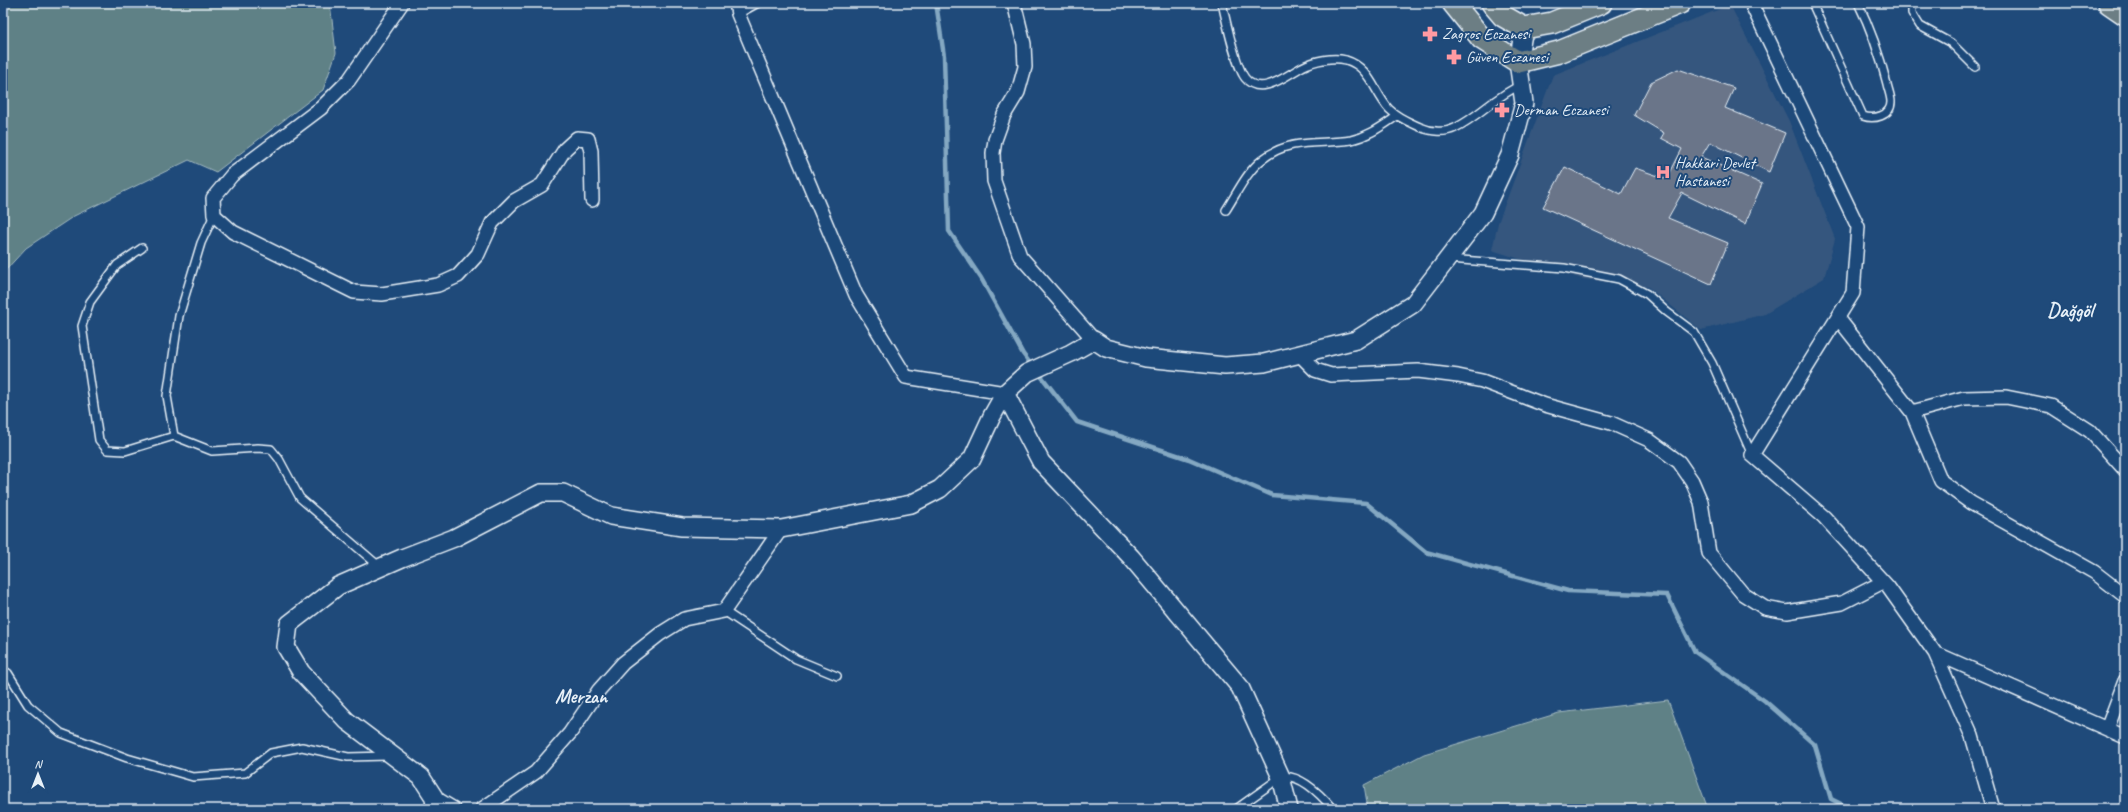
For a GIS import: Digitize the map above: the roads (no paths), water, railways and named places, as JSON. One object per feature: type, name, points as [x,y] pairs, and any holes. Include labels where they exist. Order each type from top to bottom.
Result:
[{"type":"main road","points":[[1454,3],[1482,39],[1518,62],[1559,52],[1680,3]]},
{"type":"main road","points":[[1492,3],[1502,16],[1524,28],[1552,23],[1600,3]]},
{"type":"main road","points":[[2109,3],[2125,14]]},
{"type":"street","points":[[402,3],[349,80],[321,108],[232,175],[213,198],[214,215],[233,232],[354,292],[382,294],[438,285],[458,276],[478,254],[492,223],[514,201],[542,185],[565,149],[577,138],[588,139],[590,151],[592,200]]},
{"type":"street","points":[[1014,3],[1024,44],[1025,67],[1018,92],[1004,115],[992,153],[994,181],[1020,256],[1094,340],[1106,348],[1146,358],[1225,366],[1264,363],[1301,356],[1356,340],[1413,304],[1483,213],[1510,155],[1524,103],[1518,62],[1524,28]]},
{"type":"street","points":[[1751,3],[1858,227],[1853,293],[1752,455],[1824,517],[1883,582],[1935,653],[1972,736],[1992,809]]},
{"type":"street","points":[[737,8],[856,295],[906,377],[1005,393]]},
{"type":"street","points":[[1838,318],[1912,412],[1941,481],[1971,503],[2094,572],[2125,596]]},
{"type":"street","points":[[454,809],[435,803],[421,777],[347,721],[301,672],[286,647],[289,624],[338,586],[380,567],[454,538],[541,493],[563,493],[611,516],[682,527],[781,528],[911,504],[940,489],[972,459],[992,416],[1005,393],[1027,373],[1094,340]]},
{"type":"street","points":[[1301,356],[1315,370],[1331,375],[1418,371],[1476,380],[1505,389],[1545,405],[1611,423],[1648,440],[1679,462],[1692,481],[1701,502],[1709,553],[1742,594],[1765,608],[1787,612],[1842,603],[1883,582]]},
{"type":"street","points":[[1005,393],[1041,462],[1131,557],[1240,687],[1281,777],[1289,809]]},
{"type":"street","points":[[1912,412],[1964,398],[2006,397],[2051,406],[2090,431],[2125,470]]},
{"type":"street","points":[[482,809],[536,772],[570,733],[598,690],[623,663],[660,634],[684,619],[724,611],[746,576],[781,528]]},
{"type":"street","points":[[1935,653],[2125,737]]},
{"type":"street","points":[[2107,729],[2125,681]]},
{"type":"lane","points":[[737,8],[758,3]]},
{"type":"lane","points":[[1222,3],[1240,68],[1248,81],[1258,85],[1272,84],[1311,63],[1329,59],[1345,60],[1362,69],[1386,105],[1397,116],[1426,130],[1447,130],[1455,128],[1480,112],[1505,92],[1521,85]]},
{"type":"lane","points":[[1812,3],[1863,116],[1875,118],[1886,112],[1891,101],[1884,69],[1868,22],[1858,3]]},
{"type":"lane","points":[[1912,3],[1912,13],[1920,26],[1950,42],[1975,67]]},
{"type":"lane","points":[[1226,210],[1255,166],[1272,153],[1305,142],[1342,140],[1361,137],[1376,130],[1397,116]]},
{"type":"lane","points":[[174,436],[166,396],[179,316],[201,243],[214,215]]},
{"type":"lane","points":[[142,248],[117,265],[90,302],[82,326],[99,440],[107,450],[125,451],[174,436],[212,451],[258,448],[272,449],[300,498],[380,567]]},
{"type":"lane","points":[[1448,259],[1564,268],[1618,279],[1647,294],[1667,312],[1694,332],[1715,370],[1752,455]]},
{"type":"lane","points":[[724,611],[796,658],[837,676]]},
{"type":"lane","points":[[3,670],[8,673],[28,705],[61,733],[127,758],[193,777],[245,773],[271,753],[302,747],[348,757],[394,756]]},
{"type":"lane","points":[[1236,809],[1281,777],[1288,775],[1295,777],[1319,795],[1333,809]]},
{"type":"waterway","points":[[936,3],[944,56],[949,231],[981,278],[1023,354],[1033,367]]},
{"type":"waterway","points":[[1038,372],[1077,422],[1189,459],[1272,495],[1366,503],[1426,552],[1568,591],[1667,595],[1695,652],[1765,701],[1815,745],[1831,799],[1851,809]]},
{"type":"place","name":"Zagros Eczanesi","points":[[1430,34]]},
{"type":"place","name":"Güven Eczanesi","points":[[1454,57]]},
{"type":"place","name":"Derman Eczanesi","points":[[1502,110]]},
{"type":"place","name":"Hakkari Devlet Hastanesi","points":[[1663,172]]},
{"type":"district","name":"Dağgöl","points":[[2070,310]]},
{"type":"district","name":"Merzan","points":[[581,696]]}]
